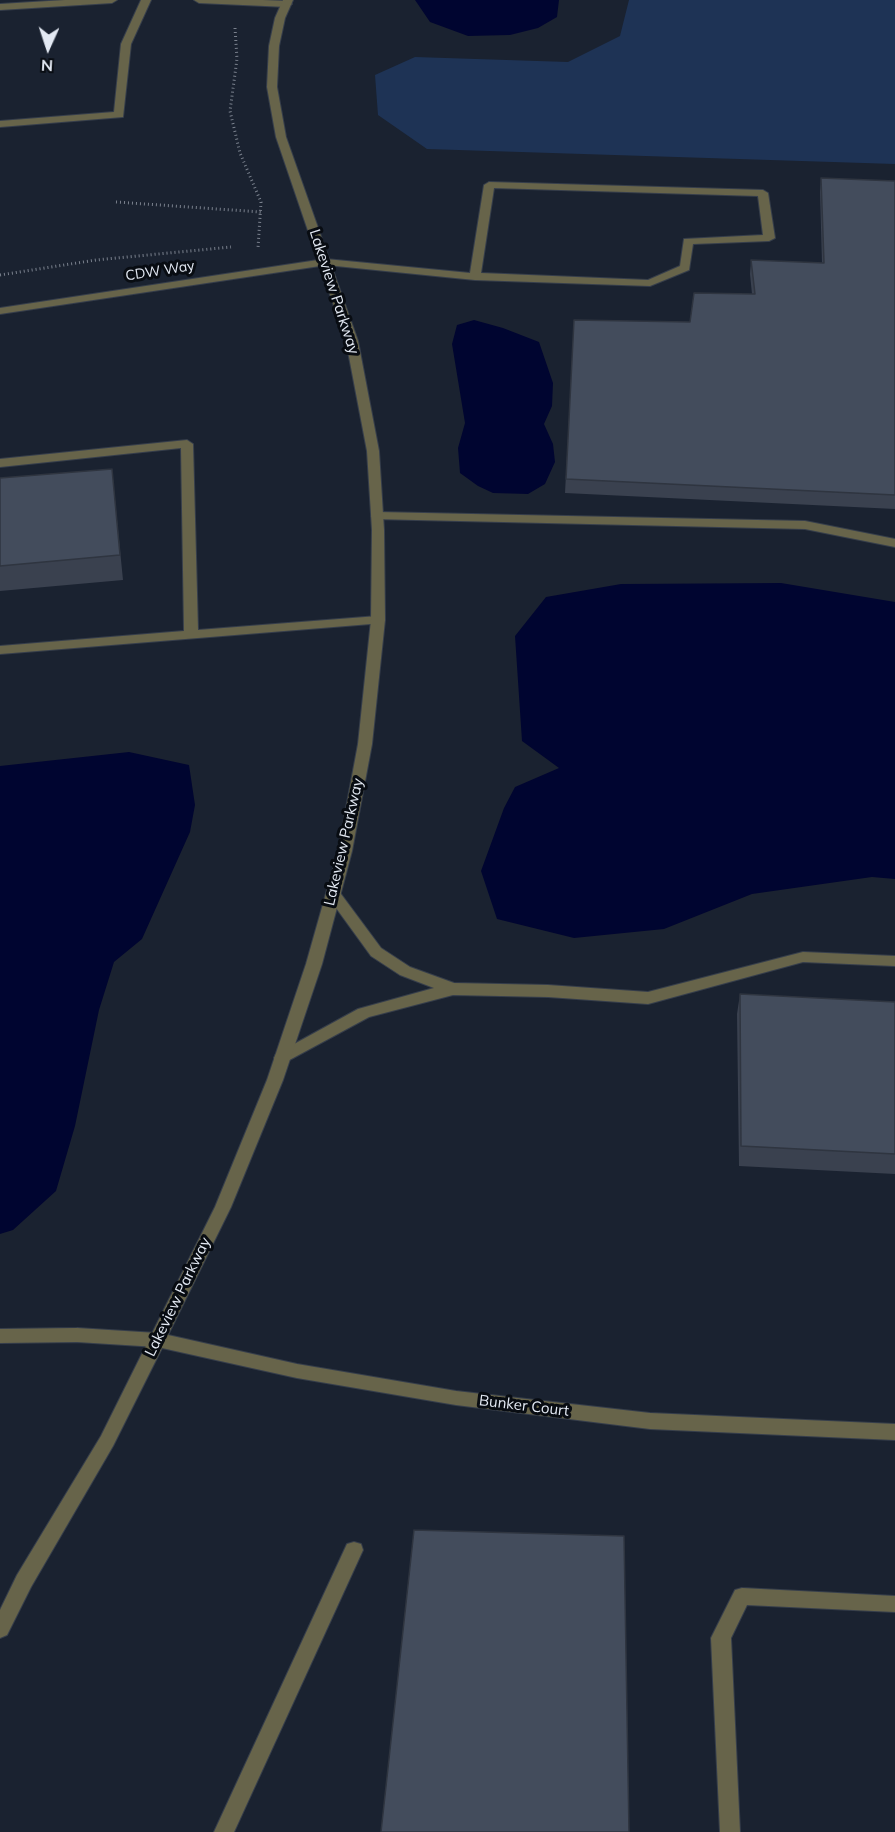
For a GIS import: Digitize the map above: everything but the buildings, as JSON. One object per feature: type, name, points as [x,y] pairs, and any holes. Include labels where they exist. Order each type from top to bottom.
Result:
[{"type":"street","points":[[0,7],[112,0]]},
{"type":"street","points":[[0,124],[119,115],[126,44],[146,0]]},
{"type":"street","points":[[199,0],[287,2]]},
{"type":"street","name":"Lakeview Parkway","points":[[0,1629],[24,1581],[107,1441],[223,1207],[282,1058],[314,964],[345,851],[365,744],[378,620],[377,516],[373,451],[352,341],[281,137],[272,87],[274,46],[280,18],[287,2]]},
{"type":"street","name":"CDW Way","points":[[0,311],[326,262],[475,277],[650,283],[685,268],[688,242],[769,238],[763,193],[489,185],[475,277]]},
{"type":"street","points":[[0,463],[188,444],[191,635]]},
{"type":"street","points":[[377,516],[806,525],[895,543]]},
{"type":"street","points":[[0,650],[378,620]]},
{"type":"street","points":[[333,894],[376,952],[405,971],[453,989]]},
{"type":"street","points":[[282,1058],[364,1013],[453,989],[548,991],[648,998],[803,957],[895,961]]},
{"type":"street","name":"Bunker Court","points":[[0,1336],[77,1335],[157,1340],[297,1371],[456,1398],[650,1421],[895,1432]]},
{"type":"street","points":[[224,1832],[354,1550]]},
{"type":"street","points":[[730,1832],[721,1638],[742,1596],[895,1604]]},
{"type":"path","points":[[233,1],[237,59],[230,111],[240,153],[261,202],[257,242],[259,250]]},
{"type":"path","points":[[116,202],[261,212]]},
{"type":"path","points":[[0,275],[96,260],[238,246]]},
{"type":"shaded area","points":[[415,0],[559,0],[557,17],[538,28],[510,35],[468,36],[430,22]]},
{"type":"shaded area","points":[[629,0],[895,0],[895,164],[427,149],[378,115],[375,75],[415,57],[568,62],[620,36]]},
{"type":"shaded area","points":[[474,320],[539,342],[553,383],[552,406],[544,424],[553,444],[555,462],[545,484],[528,494],[493,493],[460,473],[458,448],[465,423],[452,344],[457,325]]},
{"type":"shaded area","points":[[781,583],[895,602],[895,879],[872,877],[752,894],[664,929],[574,938],[497,919],[481,871],[504,808],[515,787],[559,768],[522,741],[515,636],[546,597],[621,584]]},
{"type":"shaded area","points":[[129,752],[189,765],[195,805],[190,832],[142,939],[114,962],[99,1010],[75,1126],[56,1191],[13,1230],[0,1234],[0,766]]}]
